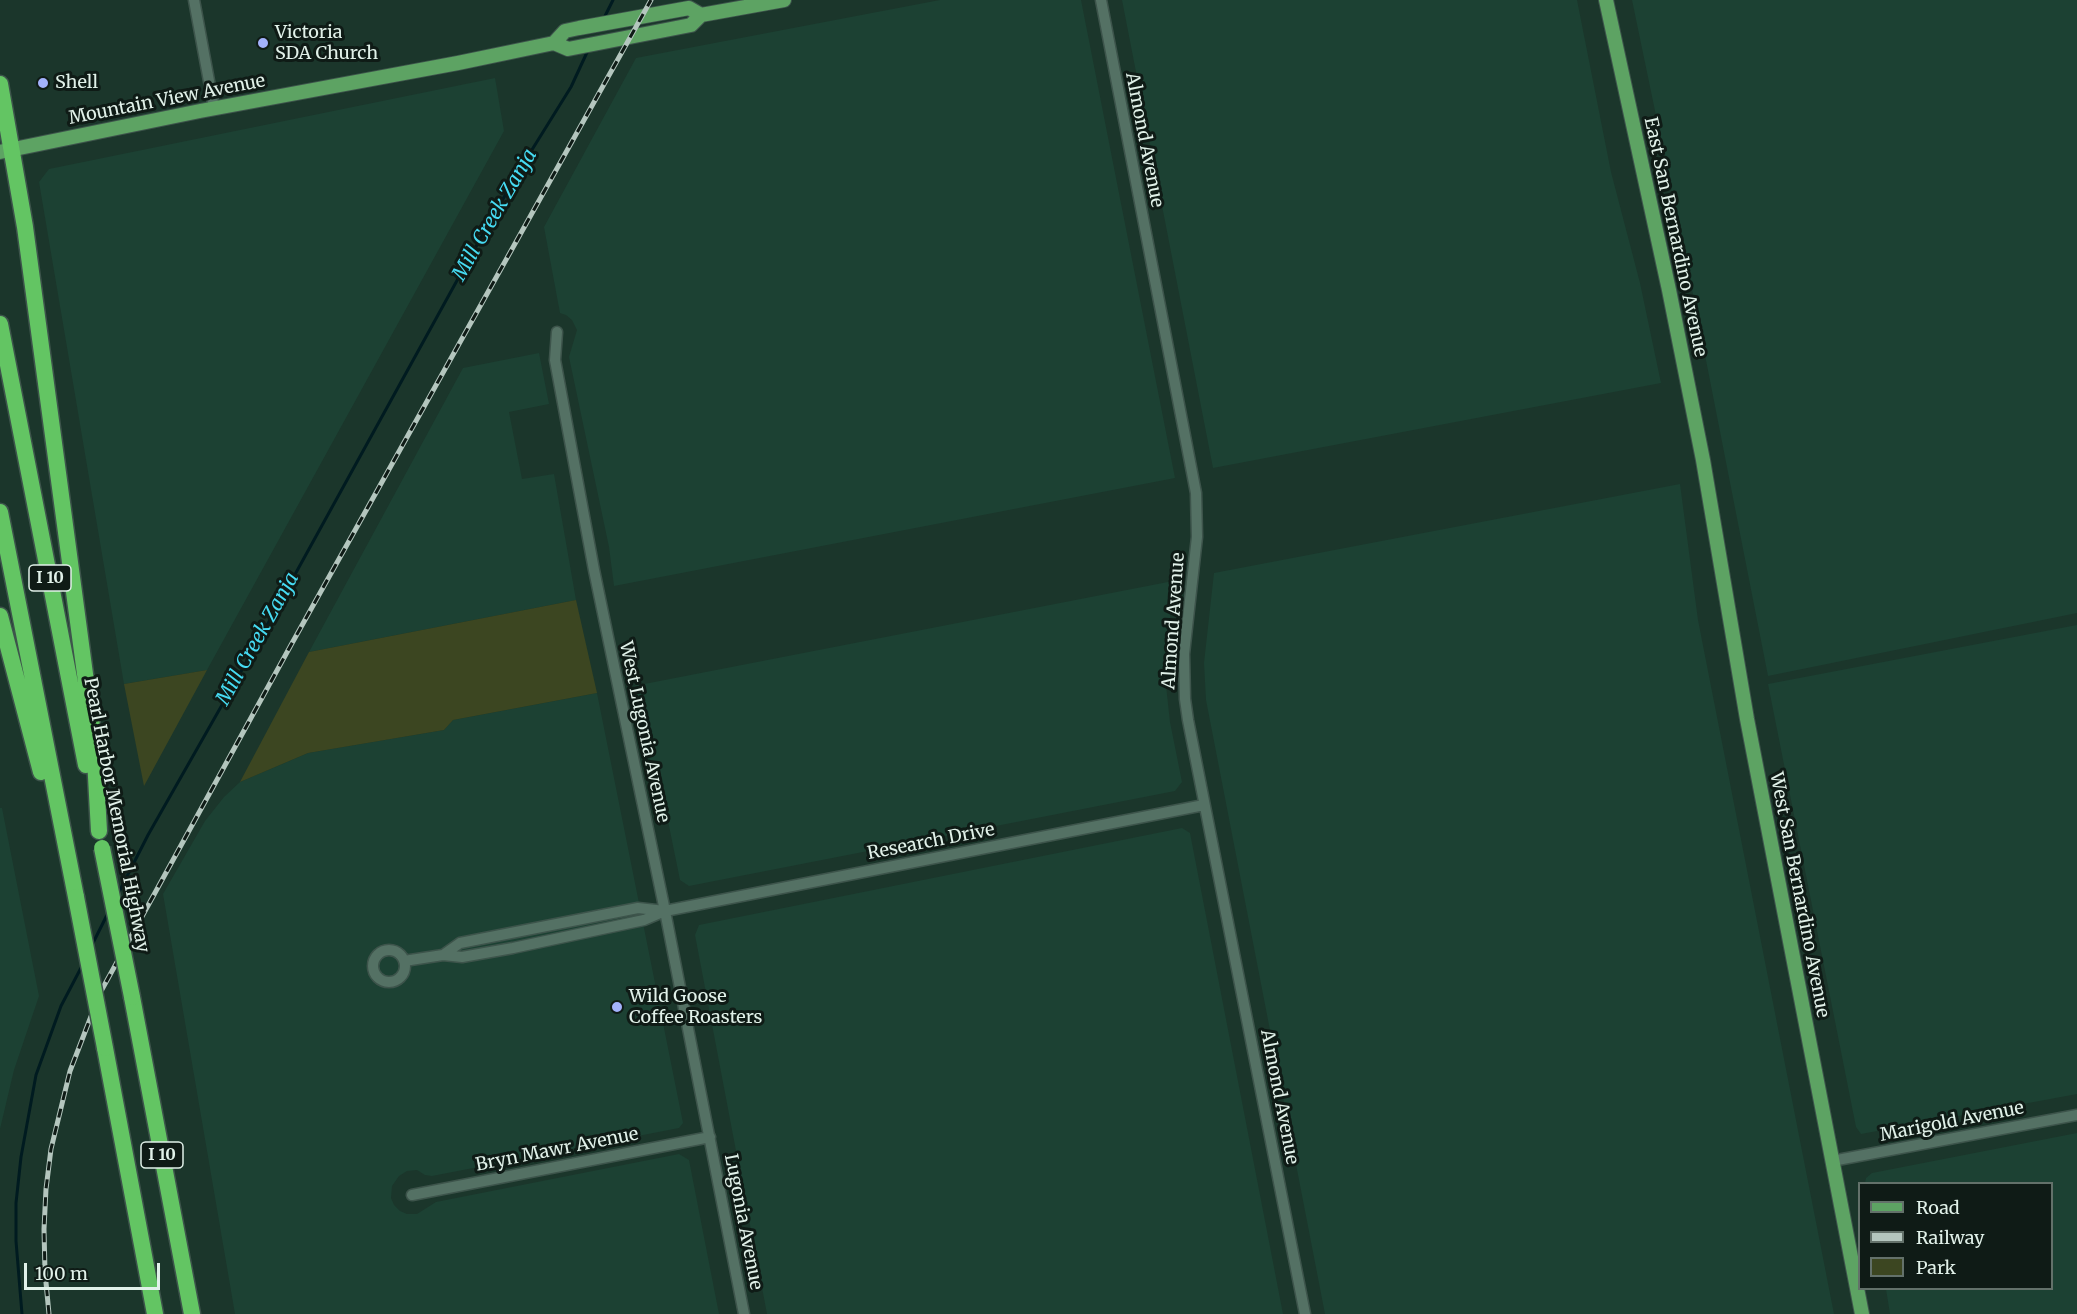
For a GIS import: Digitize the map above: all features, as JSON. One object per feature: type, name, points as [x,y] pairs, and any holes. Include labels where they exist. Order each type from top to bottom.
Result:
[{"type":"highway","points":[[0,84],[6,151],[26,227],[94,741],[99,831]]},
{"type":"highway","name":"Pearl Harbor Memorial Highway","points":[[0,324],[192,1314]]},
{"type":"highway","name":"I 10","points":[[0,512],[155,1314]]},
{"type":"highway","points":[[0,616],[28,729],[70,872]]},
{"type":"main road","name":"Mountain View Avenue","points":[[6,151],[214,108],[554,44],[568,49],[691,25],[701,15],[784,0]]},
{"type":"main road","name":"East San Bernardino Avenue","points":[[1606,0],[1669,290],[1707,481]]},
{"type":"main road","name":"Mountain View Avenue","points":[[554,44],[565,31],[579,28],[689,8],[701,15]]},
{"type":"main road","name":"West San Bernardino Avenue","points":[[1707,481],[1747,719],[1862,1314]]},
{"type":"street","points":[[194,0],[214,108]]},
{"type":"street","name":"Almond Avenue","points":[[1101,0],[1196,493],[1197,537],[1184,654],[1188,720],[1305,1314]]},
{"type":"street","name":"West Lugonia Avenue","points":[[557,332],[555,360],[575,466],[621,705],[710,1137]]},
{"type":"street","name":"Research Drive","points":[[404,962],[443,955],[460,943],[638,908],[665,911],[1204,805]]},
{"type":"street","name":"Marigold Avenue","points":[[1832,1161],[2077,1115]]},
{"type":"street","name":"Bryn Mawr Avenue","points":[[411,1195],[710,1137]]},
{"type":"street","name":"Lugonia Avenue","points":[[710,1137],[744,1314]]},
{"type":"shaded area","points":[[940,0],[1081,0],[1175,478],[614,586],[609,547],[569,357],[577,330],[572,320],[560,313],[544,227],[636,58]]},
{"type":"shaded area","points":[[1122,0],[1577,0],[1611,172],[1640,283],[1661,383],[1213,468]]},
{"type":"shaded area","points":[[1632,0],[2077,0],[2077,613],[1768,676],[1692,289]]},
{"type":"shaded area","points":[[495,78],[504,131],[207,670],[124,684],[39,182],[49,169]]},
{"type":"shaded area","points":[[539,353],[549,404],[509,412],[522,479],[554,474],[576,600],[309,652],[463,368]]},
{"type":"shaded area","points":[[1680,484],[1698,620],[1834,1314],[1325,1314],[1206,700],[1204,663],[1214,573]]},
{"type":"shaded area","points":[[1173,581],[1165,676],[1170,722],[1182,782],[1175,791],[689,886],[680,880],[668,821],[640,726],[634,686]]},
{"type":"shaded area","points":[[2077,625],[2077,1094],[1861,1134],[1856,1127],[1768,684]]},
{"type":"shaded area","points":[[597,693],[683,1123],[679,1128],[432,1176],[417,1170],[407,1171],[399,1176],[392,1186],[391,1198],[400,1211],[417,1214],[436,1202],[679,1154],[689,1160],[719,1314],[235,1314],[163,894],[205,821],[224,797],[240,782],[308,753],[444,730],[453,720]]},
{"type":"shaded area","points":[[0,808],[2,808],[39,996],[14,1070],[0,1129]]},
{"type":"shaded area","points":[[1182,828],[1190,833],[1283,1314],[767,1314],[695,935],[699,925]]},
{"type":"shaded area","points":[[2077,1133],[2077,1314],[1890,1314],[1886,1290],[2053,1290],[2053,1182],[1865,1182],[1872,1173]]},
{"type":"green space","points":[[576,600],[597,693],[453,720],[444,730],[308,753],[240,782],[309,652]]},
{"type":"green space","points":[[207,670],[144,786],[124,684]]},
{"type":"waterway","name":"Mill Creek Zanja","points":[[604,18],[613,0]]},
{"type":"waterway","name":"Mill Creek Zanja","points":[[118,894],[148,835],[255,647],[465,266],[520,169],[571,87],[589,48]]},
{"type":"waterway","name":"Mill Creek Zanja","points":[[92,945],[108,913]]},
{"type":"waterway","name":"Mill Creek Zanja","points":[[22,1314],[16,1241],[16,1203],[21,1157],[36,1075],[61,1006],[83,964]]},
{"type":"railway","points":[[49,1314],[44,1229],[51,1149],[70,1071],[100,993],[291,645],[651,0]]},
{"type":"place","name":"Victoria SDA Church","points":[[263,43]]},
{"type":"place","name":"Shell","points":[[43,83]]},
{"type":"place","name":"Wild Goose Coffee Roasters","points":[[617,1007]]}]
